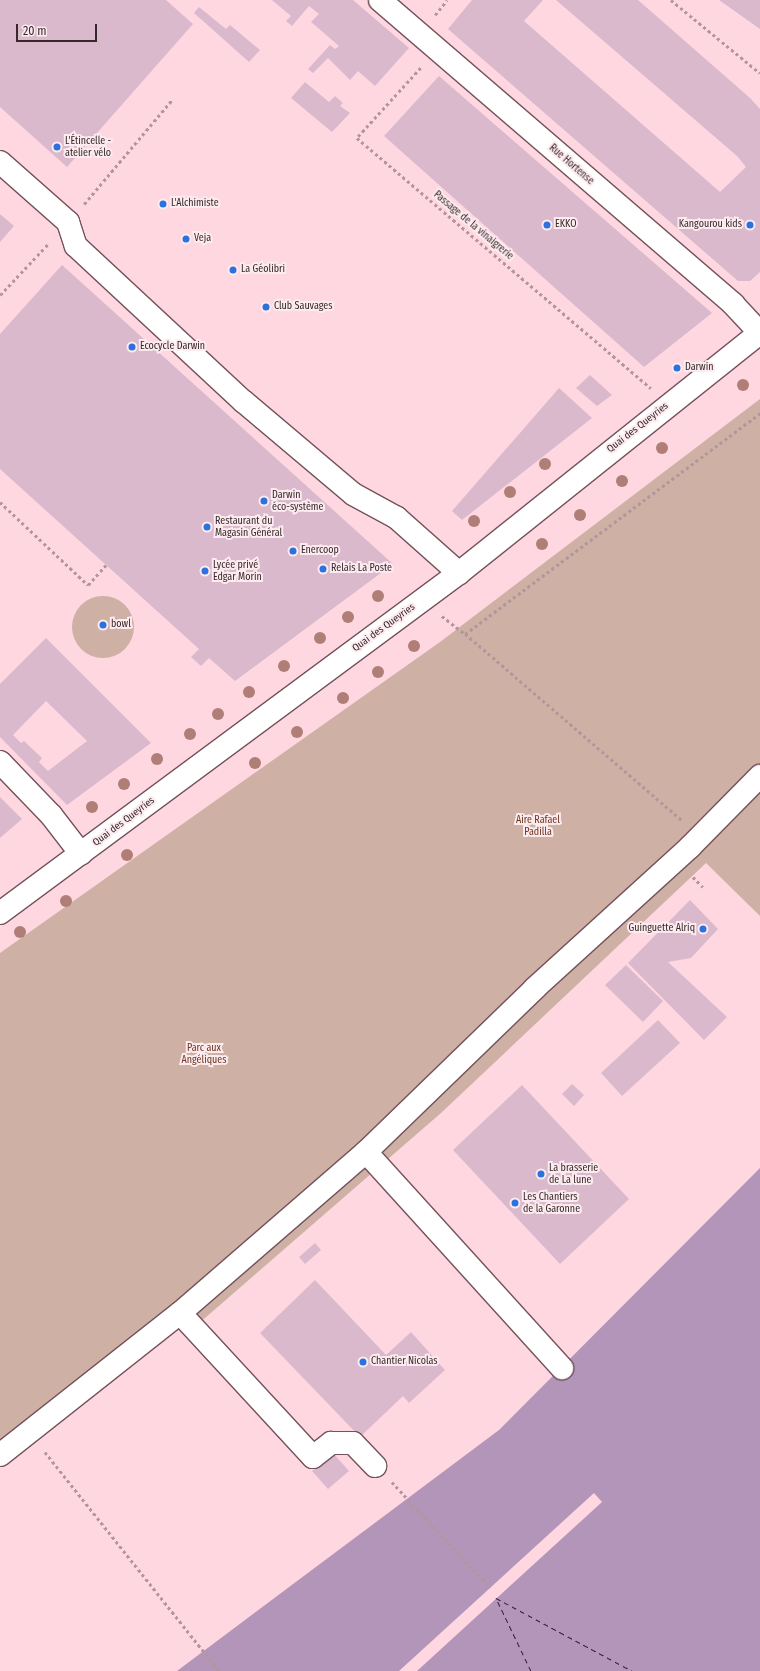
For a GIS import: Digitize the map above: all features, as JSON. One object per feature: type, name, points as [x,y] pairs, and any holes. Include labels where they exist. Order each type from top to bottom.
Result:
[{"type":"street","name":"Rue Hortense","points":[[380,0],[727,299],[760,333]]},
{"type":"street","points":[[0,162],[68,222],[76,246],[243,401],[353,494],[397,518],[459,573]]},
{"type":"street","name":"Quai des Queyries","points":[[0,913],[459,573],[669,404],[760,333]]},
{"type":"street","points":[[0,762],[52,815],[81,854]]},
{"type":"street","points":[[0,1455],[180,1314],[366,1152],[534,988],[690,847],[760,776]]},
{"type":"street","points":[[366,1152],[562,1368]]},
{"type":"street","points":[[180,1314],[313,1457],[331,1443],[353,1443],[375,1466]]},
{"type":"path","points":[[671,0],[760,73]]},
{"type":"path","name":"Passage de la vinaigrerie","points":[[437,49],[357,138],[669,404]]},
{"type":"path","points":[[0,295],[68,222],[172,100]]},
{"type":"path","points":[[685,823],[465,634],[760,413]]},
{"type":"path","points":[[0,502],[88,585],[106,565]]},
{"type":"path","points":[[29,1432],[170,1613],[219,1671]]},
{"type":"path","points":[[409,1498],[490,1587]]},
{"type":"green space","name":"Parc aux Angéliques","points":[[760,399],[760,916],[706,863],[441,1113],[190,1331],[170,1308],[0,1442],[0,953],[440,642]]},
{"type":"green space","name":"bowl","points":[[97,596],[109,596],[125,605],[132,615],[134,627],[132,639],[125,649],[109,658],[97,658],[86,653],[77,644],[72,633],[72,621],[77,610],[86,601]]},
{"type":"shaded area","points":[[760,1168],[760,1671],[177,1671],[499,1430]]},
{"type":"pier","points":[[594,1493],[602,1502],[417,1671],[399,1671]]},
{"type":"building","points":[[0,0],[166,0],[193,24],[67,167],[0,107]]},
{"type":"building","points":[[272,0],[353,0],[409,48],[375,86],[358,71],[350,80],[328,58],[313,73],[308,69],[330,45],[335,49],[339,46],[311,22],[319,14],[309,6],[292,26],[286,21],[291,16]]},
{"type":"building","points":[[472,0],[543,0],[524,21],[720,192],[746,167],[737,156],[556,0],[638,0],[750,98],[760,109],[760,272],[750,281],[738,281],[448,29]]},
{"type":"building","points":[[719,0],[760,0],[760,29]]},
{"type":"building","points":[[199,7],[226,29],[230,25],[260,50],[249,62],[194,13]]},
{"type":"building","name":"EKKO","points":[[439,76],[712,313],[644,367],[384,136]]},
{"type":"building","points":[[305,82],[329,102],[335,96],[343,103],[340,106],[350,113],[332,132],[291,98]]},
{"type":"building","points":[[0,214],[14,226],[0,242]]},
{"type":"building","points":[[62,265],[393,564],[235,681],[209,658],[201,666],[191,657],[199,649],[0,469],[0,334]]},
{"type":"building","points":[[590,375],[612,395],[597,406],[576,388]]},
{"type":"building","points":[[559,388],[592,418],[462,520],[452,511]]},
{"type":"building","points":[[46,638],[151,743],[67,805],[0,737],[0,684]],"holes":[[[46,701],[87,741],[48,771],[39,762],[42,758],[24,741],[21,743],[13,735]]]},
{"type":"building","points":[[0,797],[22,819],[0,838]]},
{"type":"building","points":[[690,900],[718,929],[691,958],[668,962],[727,1017],[704,1040],[628,963]]},
{"type":"building","points":[[626,965],[663,1001],[643,1022],[605,985]]},
{"type":"building","points":[[658,1020],[680,1043],[622,1096],[601,1073]]},
{"type":"building","points":[[572,1084],[584,1095],[574,1106],[562,1094]]},
{"type":"building","name":"La brasserie de La lune","points":[[522,1085],[629,1199],[560,1264],[453,1150]]},
{"type":"building","points":[[315,1243],[321,1250],[305,1264],[299,1257]]},
{"type":"building","name":"Chantier Nicolas","points":[[315,1280],[386,1355],[411,1332],[445,1370],[409,1403],[403,1396],[360,1437],[260,1333]]},
{"type":"building","points":[[333,1453],[349,1471],[328,1489],[312,1471]]},
{"type":"ferry route","points":[[531,1671],[496,1598],[632,1671]]},
{"type":"place","name":"L'Étincelle - atelier vélo","points":[[57,147]]},
{"type":"place","name":"L'Alchimiste","points":[[163,204]]},
{"type":"place","name":"EKKO","points":[[547,225]]},
{"type":"place","name":"Kangourou kids","points":[[750,225]]},
{"type":"place","name":"Veja","points":[[186,239]]},
{"type":"place","name":"La Géolibri","points":[[233,270]]},
{"type":"place","name":"Club Sauvages","points":[[266,307]]},
{"type":"place","name":"Ecocycle Darwin","points":[[132,347]]},
{"type":"place","name":"Darwin","points":[[677,368]]},
{"type":"place","name":"Darwin éco-système","points":[[264,501]]},
{"type":"place","name":"Restaurant du Magasin Général","points":[[207,527]]},
{"type":"place","name":"Enercoop","points":[[293,551]]},
{"type":"place","name":"Relais La Poste","points":[[323,569]]},
{"type":"place","name":"Lycée privé Edgar Morin","points":[[205,571]]},
{"type":"place","name":"bowl","points":[[103,625]]},
{"type":"place","name":"Guinguette Alriq","points":[[703,929]]},
{"type":"place","name":"La brasserie de La lune","points":[[541,1174]]},
{"type":"place","name":"Les Chantiers de la Garonne","points":[[515,1203]]},
{"type":"place","name":"Chantier Nicolas","points":[[363,1362]]},
{"type":"park label","name":"Aire Rafael Padilla","points":[[538,826]]}]
